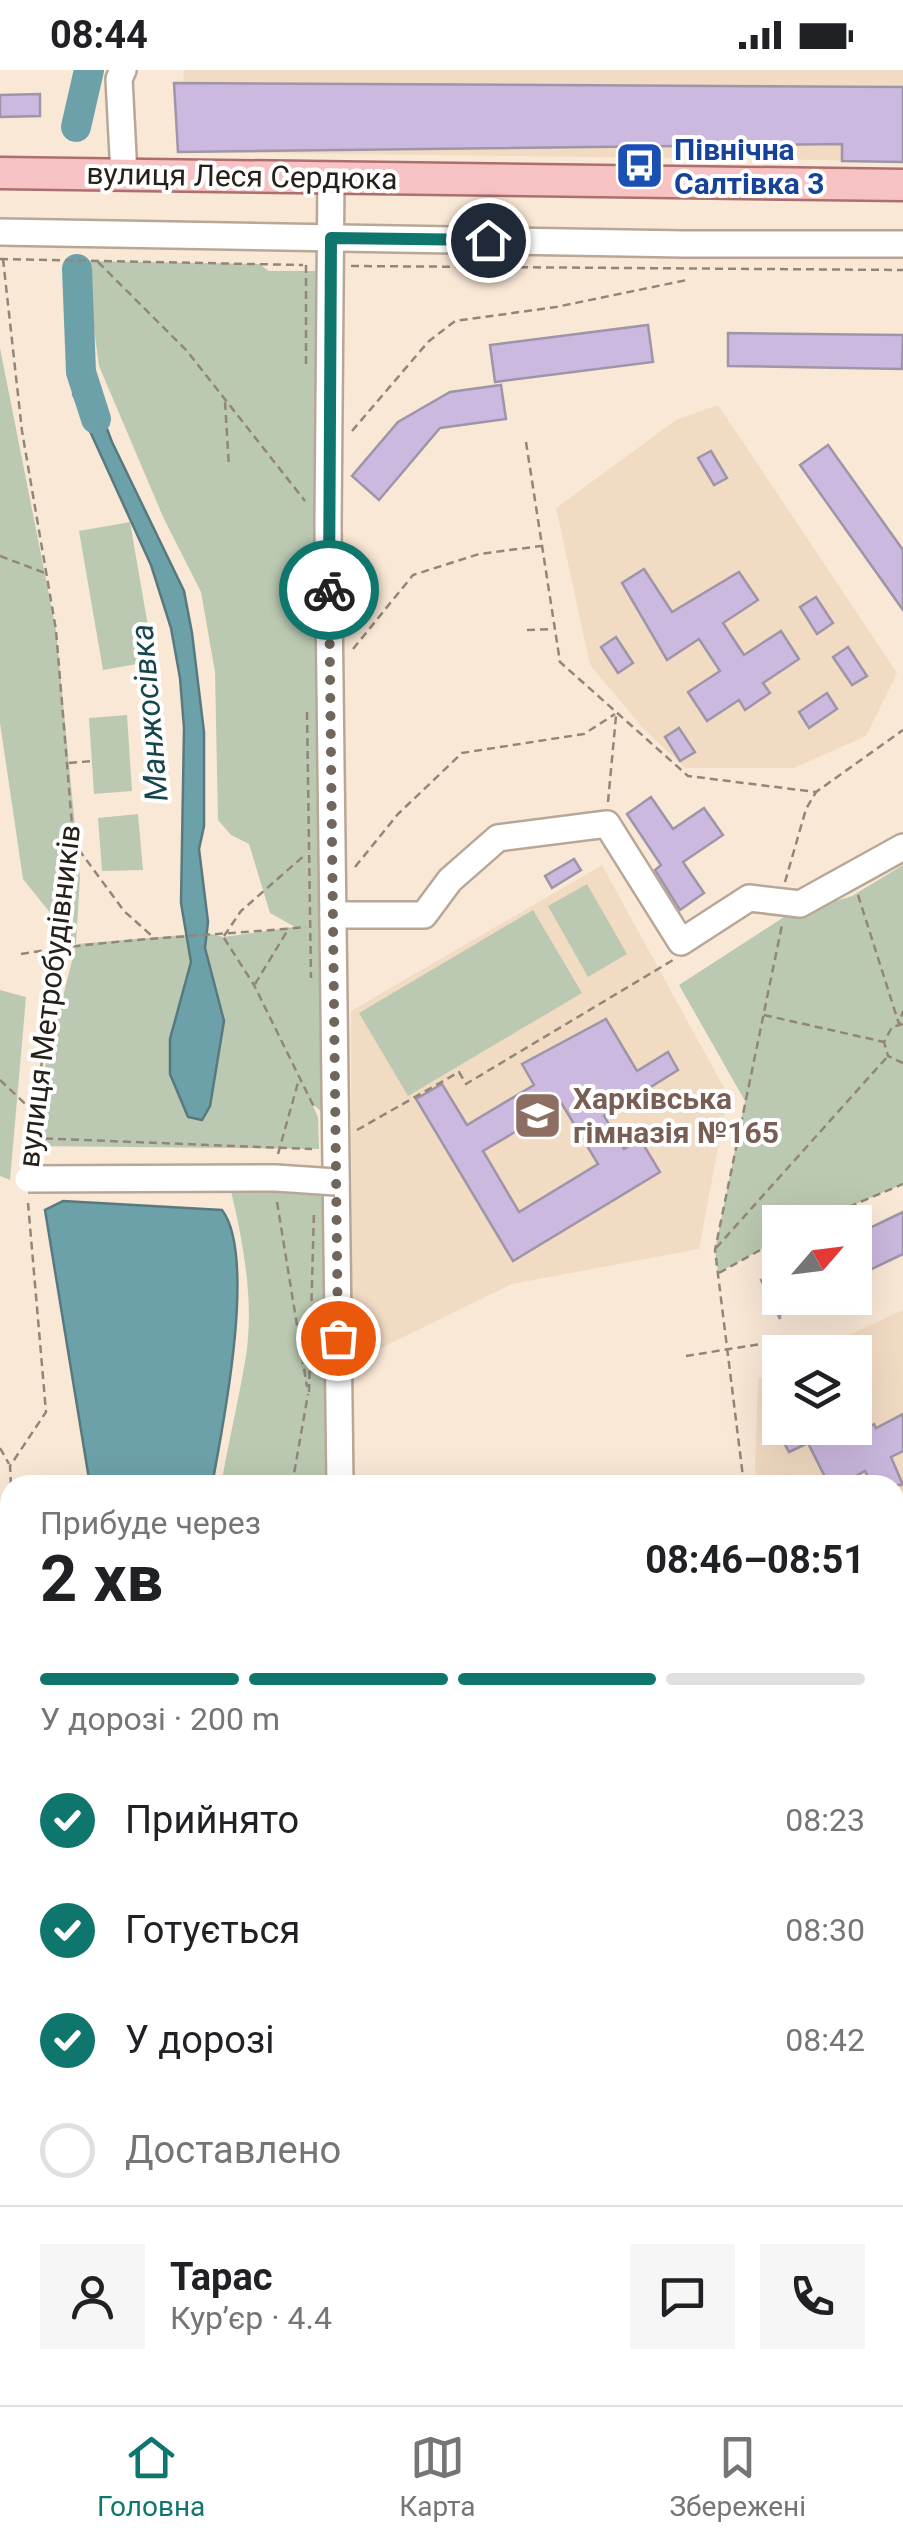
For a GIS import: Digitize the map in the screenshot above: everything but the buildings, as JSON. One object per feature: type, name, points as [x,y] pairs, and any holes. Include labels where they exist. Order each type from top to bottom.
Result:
[{"type":"main road","name":"вулиця Леся Сердюка","points":[[0,174],[903,185]]},
{"type":"street","points":[[111,174],[123,70]]},
{"type":"street","points":[[332,176],[329,457],[340,1475]]},
{"type":"street","points":[[0,232],[903,244]]},
{"type":"street","points":[[333,905],[424,915],[450,880],[498,838],[606,824],[682,942],[749,898],[800,904],[903,847]]},
{"type":"street","points":[[28,1180],[276,1178],[336,1182]]},
{"type":"path","points":[[1,259],[903,270]]},
{"type":"path","name":"вулиця Метробудівників","points":[[1,259],[22,432],[48,574],[70,838],[28,1180],[46,1412],[10,1466]]},
{"type":"path","points":[[97,261],[187,351],[307,504]]},
{"type":"path","points":[[329,457],[428,342],[455,321],[556,307],[687,280]]},
{"type":"path","points":[[225,400],[229,467]]},
{"type":"path","points":[[526,442],[560,662],[688,776],[816,792]]},
{"type":"path","points":[[354,648],[412,575],[479,554],[542,546]]},
{"type":"path","points":[[0,556],[48,574]]},
{"type":"path","points":[[528,630],[554,628]]},
{"type":"path","points":[[333,905],[398,814],[462,754],[584,734],[616,713]]},
{"type":"path","points":[[606,824],[616,713]]},
{"type":"path","points":[[743,1475],[715,1250],[764,1015],[792,851],[816,792],[903,730]]},
{"type":"path","points":[[66,763],[92,761]]},
{"type":"path","points":[[70,838],[124,910],[153,937]]},
{"type":"path","points":[[223,937],[242,910],[308,852]]},
{"type":"path","points":[[852,896],[858,893],[901,1024]]},
{"type":"path","points":[[21,954],[153,937],[207,933],[223,937],[308,927]]},
{"type":"path","points":[[254,986],[289,928]]},
{"type":"path","points":[[223,937],[254,986],[318,1116]]},
{"type":"path","points":[[351,1134],[458,1072],[466,1084],[686,953]]},
{"type":"path","points":[[901,1024],[903,1012]]},
{"type":"path","points":[[764,1015],[884,1042]]},
{"type":"path","points":[[901,1024],[892,1027],[884,1042],[888,1056],[903,1063]]},
{"type":"path","points":[[715,1250],[888,1056]]},
{"type":"path","points":[[294,1475],[308,1392],[276,1178],[278,1148],[299,1079]]},
{"type":"path","points":[[0,1080],[35,1113]]},
{"type":"path","points":[[32,1138],[319,1148]]},
{"type":"path","points":[[853,1205],[903,1184]]},
{"type":"path","points":[[718,1273],[762,1249]]},
{"type":"path","points":[[686,1356],[762,1344]]},
{"type":"path","points":[[0,1448],[10,1475]]},
{"type":"shaded area","points":[[184,70],[903,70],[903,161],[178,152]]},
{"type":"shaded area","points":[[718,405],[897,673],[866,736],[794,768],[685,768],[642,727],[590,665],[556,508],[676,420]]},
{"type":"shaded area","name":"Харківська гімназія №165","points":[[602,865],[728,1095],[699,1249],[512,1284],[352,1362],[351,1011]]},
{"type":"shaded area","points":[[903,1310],[903,1475],[756,1475],[758,1379],[762,1377],[762,1445],[872,1445],[872,1335],[849,1335]]},
{"type":"green space","points":[[85,261],[259,264],[269,271],[332,271],[335,1107],[321,1111],[312,1104],[318,1117],[319,1149],[31,1146],[44,1071],[76,945],[23,879],[0,723],[0,348],[56,630],[80,878],[76,944],[207,933],[223,937],[295,927],[270,913],[249,844],[231,835],[218,820],[215,672],[201,592],[164,519],[99,366]]},
{"type":"green space","points":[[130,522],[154,661],[103,670],[79,531]]},
{"type":"green space","points":[[127,715],[132,791],[94,794],[89,718]]},
{"type":"green space","points":[[138,814],[143,870],[102,871],[98,818]]},
{"type":"green space","points":[[903,865],[903,1184],[853,1205],[762,1205],[762,1249],[718,1273],[715,1250],[745,1101],[679,985],[784,917],[852,896]]},
{"type":"green space","points":[[587,884],[627,954],[588,977],[548,906]]},
{"type":"green space","points":[[533,910],[582,993],[408,1096],[359,1013]]},
{"type":"green space","points":[[0,990],[26,997],[10,1180],[0,1176]]},
{"type":"green space","points":[[244,1187],[337,1192],[340,1475],[223,1475],[249,1319],[247,1276],[231,1191]]},
{"type":"water","points":[[87,377],[112,442],[184,591],[192,633],[204,732],[204,826],[199,849],[208,922],[205,948],[224,1021],[210,1106],[202,1120],[188,1117],[170,1074],[170,1039],[191,962],[181,903],[184,728],[180,678],[171,628],[151,565],[73,394]]},
{"type":"water","points":[[63,1201],[222,1210],[232,1233],[237,1302],[229,1384],[214,1475],[88,1475],[45,1210]]},
{"type":"waterway","name":"Манжосівка","points":[[76,127],[89,70]]},
{"type":"waterway","name":"Манжосівка","points":[[77,269],[81,372],[96,419]]},
{"type":"way so far","points":[[329,590],[338,1338]]},
{"type":"place","name":"Північна Салтівка 3","points":[[639,166]]},
{"type":"place","name":"Харківська гімназія №165","points":[[538,1115]]},
{"type":"route","points":[[329,590],[331,238],[488,240]]}]
